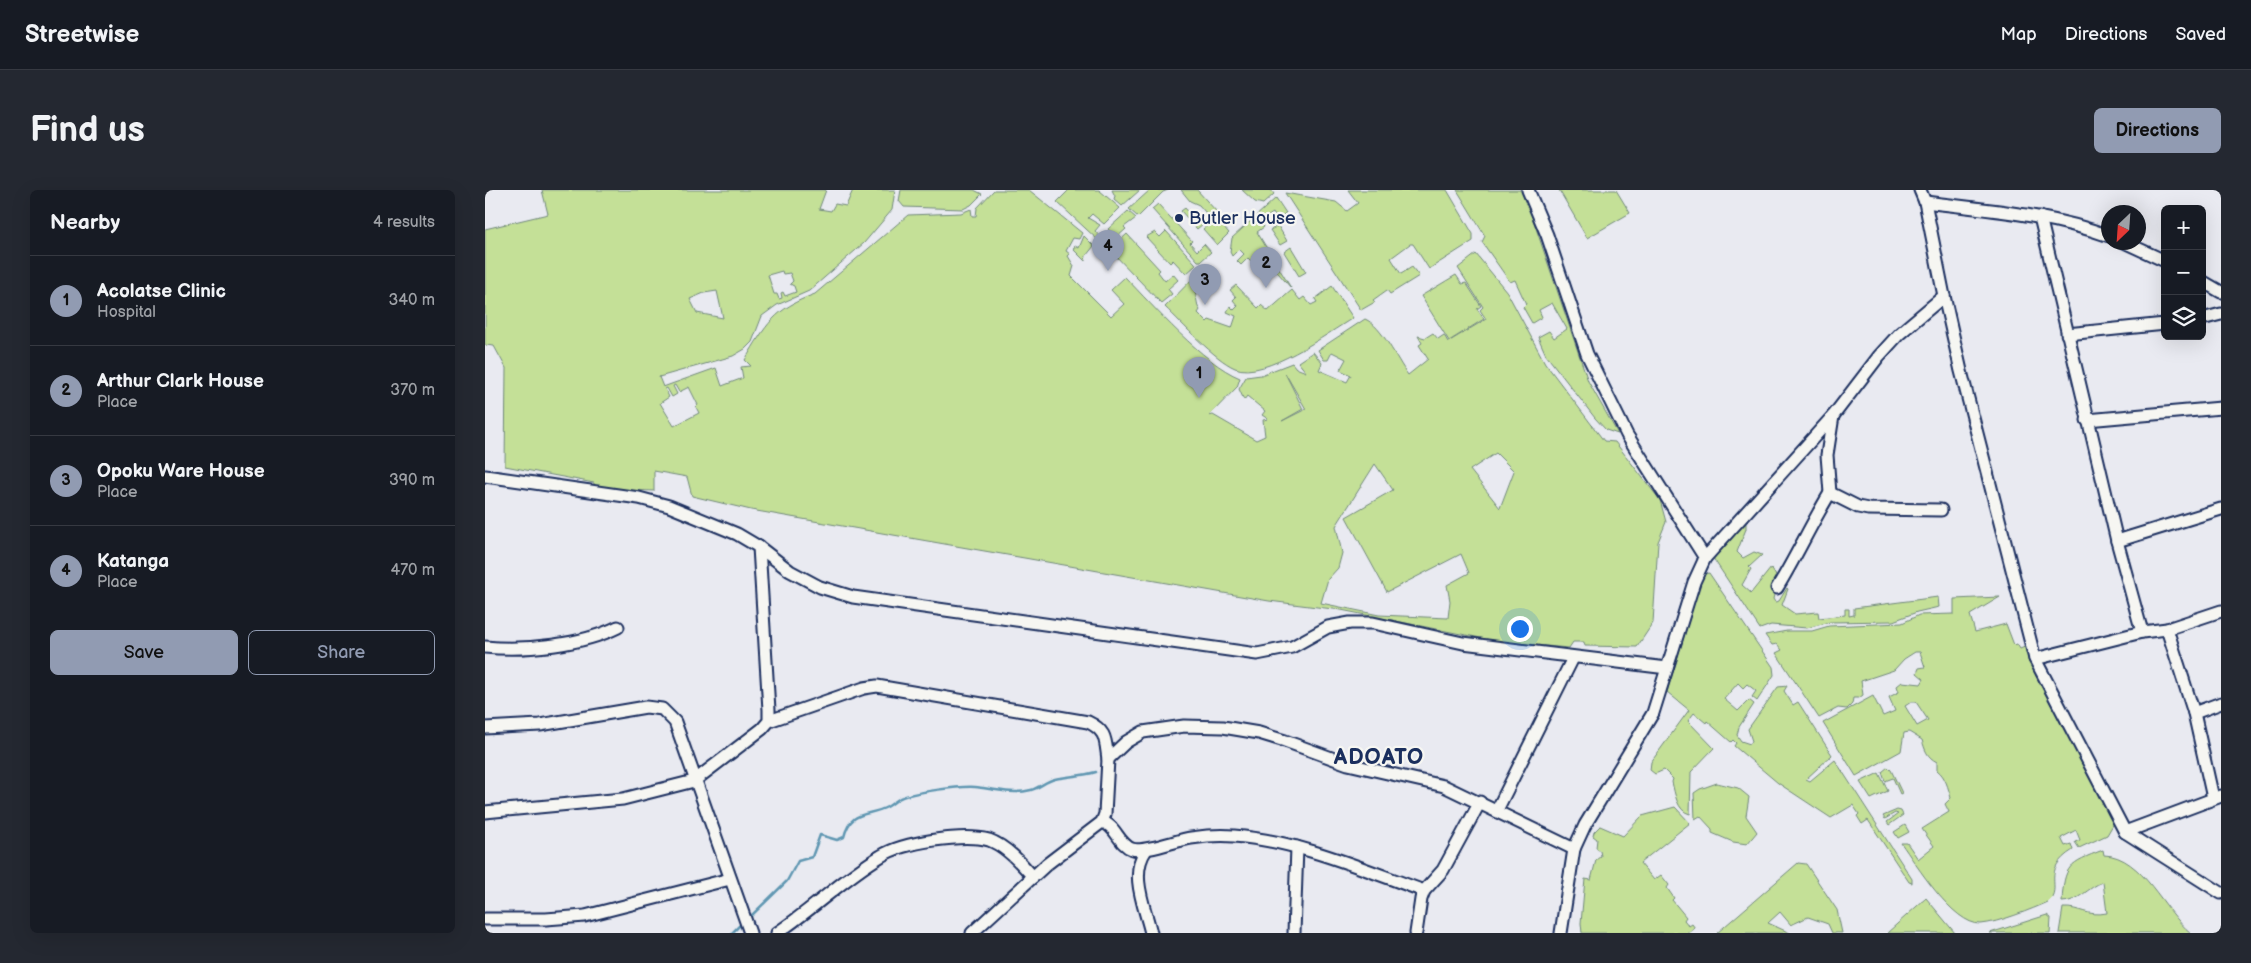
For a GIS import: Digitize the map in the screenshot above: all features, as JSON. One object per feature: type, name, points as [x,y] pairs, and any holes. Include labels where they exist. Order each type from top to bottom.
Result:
[{"type":"street","points":[[1528,190],[1547,235],[1591,362],[1627,435],[1705,558]]},
{"type":"street","points":[[1920,190],[1925,202],[1963,380],[2035,660],[2125,832],[2221,893]]},
{"type":"street","points":[[1925,202],[2040,216],[2082,226],[2101,233]]},
{"type":"street","points":[[2040,216],[2087,420],[2142,632]]},
{"type":"street","points":[[2141,250],[2161,259]]},
{"type":"street","points":[[2206,284],[2221,292]]},
{"type":"street","points":[[1561,933],[1574,849],[1585,825],[1653,712],[1694,582],[1705,558],[1833,416],[1879,356],[1899,334],[1944,296]]},
{"type":"street","points":[[2206,318],[2221,314]]},
{"type":"street","points":[[2067,334],[2161,324]]},
{"type":"street","points":[[2087,420],[2221,408]]},
{"type":"street","points":[[1777,588],[1830,493],[1827,456],[1833,416]]},
{"type":"street","points":[[485,476],[639,498],[669,506],[737,534],[759,547],[790,571],[820,587],[853,597],[1257,654],[1292,647],[1328,627],[1350,623],[1373,623],[1463,643],[1573,658],[1667,668]]},
{"type":"street","points":[[1830,493],[1858,507],[1868,509],[1941,510]]},
{"type":"street","points":[[2117,540],[2221,509]]},
{"type":"street","points":[[759,547],[769,721]]},
{"type":"street","points":[[2035,660],[2142,632],[2167,629],[2221,611]]},
{"type":"street","points":[[485,647],[513,650],[596,638],[618,627]]},
{"type":"street","points":[[2125,832],[2217,797],[2194,713],[2167,629]]},
{"type":"street","points":[[1497,810],[1573,658]]},
{"type":"street","points":[[485,812],[623,799],[694,780],[763,729],[769,721],[864,688],[877,686],[1088,722],[1098,727],[1105,736],[1108,760],[1105,814],[1102,822],[1047,864],[972,933]]},
{"type":"street","points":[[2194,713],[2221,703]]},
{"type":"street","points":[[485,728],[540,725],[646,707],[662,709],[675,722],[749,932]]},
{"type":"street","points":[[1108,760],[1126,742],[1143,732],[1184,726],[1223,727],[1285,740],[1348,764],[1431,782],[1480,802],[1574,849]]},
{"type":"street","points":[[1416,933],[1424,891],[1443,870],[1480,802]]},
{"type":"street","points":[[1102,822],[1111,827],[1122,843],[1131,849],[1146,850]]},
{"type":"street","points":[[1151,933],[1139,886],[1138,867],[1140,858],[1146,850],[1155,845],[1192,838],[1233,836],[1297,847],[1320,853],[1424,891]]},
{"type":"street","points":[[777,933],[883,854],[921,842],[961,837],[991,841],[1009,853],[1033,877]]},
{"type":"street","points":[[1294,933],[1297,847]]},
{"type":"street","points":[[485,919],[546,919],[585,916],[730,879]]},
{"type":"green space","points":[[542,190],[826,190],[819,209],[831,211],[835,204],[846,206],[853,190],[895,190],[892,210],[864,243],[809,291],[777,305],[762,316],[752,342],[745,349],[733,356],[659,377],[663,387],[716,368],[722,386],[743,378],[741,367],[751,366],[745,360],[759,337],[780,312],[815,294],[908,215],[961,213],[971,209],[972,216],[976,216],[977,208],[994,190],[1029,190],[1082,233],[1079,239],[1073,238],[1066,251],[1070,254],[1068,256],[1074,266],[1071,276],[1111,316],[1124,304],[1111,290],[1125,277],[1179,333],[1211,360],[1240,378],[1237,387],[1209,416],[1213,415],[1256,440],[1265,436],[1263,420],[1268,419],[1262,415],[1265,411],[1247,396],[1244,400],[1239,389],[1246,377],[1261,375],[1292,363],[1296,368],[1306,372],[1298,362],[1313,352],[1322,363],[1319,370],[1347,382],[1351,375],[1340,370],[1346,359],[1332,352],[1328,360],[1324,360],[1318,350],[1365,319],[1383,336],[1408,375],[1428,359],[1419,345],[1422,343],[1418,336],[1425,338],[1433,333],[1438,339],[1444,335],[1448,342],[1486,319],[1480,310],[1483,307],[1458,268],[1476,254],[1507,292],[1545,363],[1604,441],[1615,442],[1660,500],[1666,522],[1658,542],[1653,623],[1637,647],[1585,646],[1584,642],[1573,642],[1569,648],[1501,642],[1341,610],[1269,601],[751,510],[692,496],[687,477],[654,471],[654,491],[594,486],[594,483],[505,466],[506,368],[494,346],[485,345],[485,229],[548,214]],"holes":[[[782,271],[783,274],[790,273],[793,281],[790,284],[794,286],[796,292],[785,296],[783,292],[781,293],[782,298],[779,299],[777,294],[774,294],[768,275]],[[717,291],[723,318],[697,313],[690,299],[704,293]],[[1285,373],[1306,409],[1282,421],[1303,409]],[[675,385],[679,392],[689,387],[698,405],[696,407],[699,413],[674,426],[660,403],[669,397],[665,389],[667,388],[672,397],[677,394],[673,386]],[[1496,453],[1514,471],[1500,508],[1470,470]],[[1375,464],[1393,490],[1346,517],[1387,592],[1461,554],[1469,573],[1447,585],[1450,601],[1448,618],[1379,615],[1321,603],[1328,579],[1338,568],[1342,553],[1336,526]]]},
{"type":"green space","points":[[901,190],[974,190],[982,194],[971,205],[963,209],[904,207],[899,201]]},
{"type":"green space","points":[[1069,190],[1099,190],[1120,208],[1104,224],[1092,214],[1088,218],[1100,225],[1095,231],[1101,238],[1107,233],[1112,238],[1099,241],[1057,202]]},
{"type":"green space","points":[[1112,190],[1140,190],[1122,206],[1114,199],[1115,196]]},
{"type":"green space","points":[[1150,190],[1168,190],[1163,192],[1138,217],[1129,209]]},
{"type":"green space","points":[[1181,190],[1197,190],[1217,212],[1197,229],[1181,211],[1185,208],[1197,222],[1206,213],[1199,205],[1190,201]]},
{"type":"green space","points":[[1242,190],[1271,190],[1274,194],[1263,204],[1255,202]]},
{"type":"green space","points":[[1348,190],[1447,190],[1473,234],[1473,241],[1429,269],[1413,244],[1410,244],[1391,258],[1401,274],[1412,267],[1419,276],[1390,294],[1387,290],[1373,300],[1375,302],[1361,310],[1285,193],[1336,202],[1347,211],[1358,203]]},
{"type":"green space","points":[[1457,190],[1523,190],[1588,381],[1618,434],[1606,430],[1595,418],[1546,355],[1538,337],[1549,331],[1554,338],[1567,329],[1552,303],[1539,310],[1542,317],[1532,323],[1523,307],[1526,304],[1515,280],[1510,282],[1482,242],[1485,236]]},
{"type":"green space","points":[[1559,190],[1616,190],[1630,213],[1587,238]]},
{"type":"green space","points":[[1276,198],[1286,213],[1277,219],[1273,213],[1261,221],[1264,227],[1257,232],[1291,288],[1261,253],[1251,261],[1248,258],[1241,265],[1237,261],[1244,254],[1239,249],[1232,256],[1230,252],[1232,238]]},
{"type":"green space","points":[[1158,204],[1192,241],[1190,243],[1197,251],[1204,244],[1211,252],[1201,261],[1198,261],[1152,209]]},
{"type":"green space","points":[[1128,211],[1136,218],[1124,227],[1126,229],[1116,238],[1108,229]]},
{"type":"green space","points":[[1216,218],[1229,233],[1217,245],[1203,229]]},
{"type":"green space","points":[[1278,226],[1287,241],[1280,245],[1270,230]]},
{"type":"green space","points":[[1166,231],[1196,265],[1186,274],[1173,260],[1170,263],[1146,237],[1155,232],[1160,237]]},
{"type":"green space","points":[[1127,234],[1160,270],[1158,272],[1165,281],[1173,274],[1178,280],[1168,289],[1172,294],[1161,303],[1112,252],[1114,246]]},
{"type":"green space","points":[[1084,236],[1094,246],[1086,256],[1085,261],[1073,249],[1075,246],[1079,248]]},
{"type":"green space","points":[[1291,247],[1306,272],[1299,276],[1284,252]]},
{"type":"green space","points":[[1200,271],[1206,276],[1207,282],[1194,286],[1200,310],[1198,313],[1207,322],[1209,320],[1232,328],[1236,316],[1227,312],[1230,306],[1234,310],[1238,306],[1233,300],[1236,297],[1230,290],[1236,285],[1258,308],[1261,305],[1268,311],[1292,290],[1300,300],[1304,297],[1311,305],[1317,302],[1315,299],[1332,286],[1353,318],[1312,344],[1278,361],[1247,370],[1235,368],[1208,349],[1165,307]]},
{"type":"green space","points":[[1456,275],[1462,284],[1466,283],[1481,306],[1477,309],[1484,319],[1449,341],[1421,296]]},
{"type":"green space","points":[[1746,520],[1746,529],[1737,552],[1743,558],[1754,552],[1762,555],[1749,567],[1751,569],[1742,585],[1751,593],[1771,568],[1778,579],[1773,599],[1775,602],[1779,601],[1787,588],[1782,605],[1795,614],[1818,612],[1819,618],[1845,615],[1845,609],[1849,609],[1849,616],[1854,615],[1854,608],[1938,597],[1939,607],[1917,612],[1893,621],[1830,622],[1807,628],[1771,625],[1760,629],[1713,558],[1716,550]]},
{"type":"green space","points":[[1709,573],[1773,667],[1774,675],[1757,701],[1752,697],[1756,691],[1747,684],[1743,688],[1738,683],[1724,699],[1738,711],[1749,700],[1754,704],[1739,727],[1737,735],[1741,741],[1750,744],[1752,741],[1748,729],[1778,687],[1787,686],[1784,691],[1793,705],[1798,702],[1832,755],[1806,779],[1810,781],[1835,760],[1912,879],[1912,883],[1909,882],[1868,820],[1862,824],[1857,816],[1859,814],[1853,805],[1831,818],[1778,783],[1734,746],[1736,743],[1733,740],[1731,742],[1707,721],[1706,723],[1694,713],[1688,721],[1714,748],[1691,772],[1690,814],[1679,806],[1672,782],[1673,779],[1664,770],[1655,774],[1650,770],[1651,762],[1689,710],[1667,692],[1703,574]]},
{"type":"green space","points":[[2000,597],[1970,615],[1975,632],[2006,624],[2014,645],[2017,644],[2020,649],[2027,646],[2036,676],[2114,823],[2107,835],[2079,848],[2075,842],[2080,840],[2076,830],[2061,838],[2065,846],[2071,844],[2073,850],[2057,865],[2054,872],[2054,891],[2048,902],[2024,912],[1981,924],[1970,922],[1947,904],[1936,892],[1901,843],[1907,843],[1918,859],[1934,846],[1922,829],[1949,812],[1945,804],[1951,798],[1946,783],[1943,776],[1937,770],[1937,762],[1927,753],[1922,740],[1909,732],[1904,733],[1901,751],[1856,776],[1823,723],[1873,696],[1883,716],[1895,711],[1889,697],[1899,692],[1897,686],[1902,682],[1921,684],[1924,679],[1917,673],[1919,668],[1925,667],[1920,652],[1915,652],[1904,659],[1894,670],[1861,681],[1863,695],[1859,698],[1853,698],[1852,704],[1847,709],[1838,708],[1819,718],[1776,653],[1782,650],[1777,644],[1772,645],[1765,635],[1787,631],[1812,631],[1829,626],[1902,623],[1919,615],[1954,614],[1954,599]],"holes":[[[1911,702],[1916,702],[1928,720],[1917,726],[1905,706]]]},
{"type":"green space","points":[[1888,767],[1902,793],[1900,794],[1893,778],[1885,781],[1882,772]]},
{"type":"green space","points":[[1879,773],[1888,791],[1871,799],[1860,782]]},
{"type":"green space","points":[[1717,783],[1738,788],[1749,797],[1746,816],[1757,832],[1747,844],[1733,842],[1712,833],[1712,829],[1700,816],[1695,819],[1694,793]]},
{"type":"green space","points":[[1675,807],[1690,823],[1640,863],[1654,880],[1661,875],[1669,885],[1667,888],[1674,898],[1672,900],[1686,917],[1684,920],[1689,926],[1692,924],[1695,928],[1689,933],[1582,933],[1581,923],[1585,879],[1591,880],[1596,860],[1601,856],[1600,851],[1596,848],[1597,839],[1593,836],[1594,832],[1600,826],[1623,836],[1642,816]]},
{"type":"green space","points":[[1897,810],[1901,811],[1903,815],[1889,825],[1887,822],[1898,814],[1895,813],[1885,819],[1883,816]]},
{"type":"green space","points":[[1905,825],[1909,832],[1898,838],[1894,832]]},
{"type":"green space","points":[[2103,850],[2104,855],[2118,858],[2142,875],[2181,924],[2191,933],[2059,933],[2063,908],[2094,914],[2107,913],[2103,882],[2073,900],[2062,902],[2064,880],[2071,867],[2083,858]]},
{"type":"green space","points":[[1798,863],[1806,864],[1837,910],[1842,933],[1832,933],[1828,924],[1808,917],[1791,925],[1780,912],[1768,923],[1790,933],[1717,933]]},
{"type":"green space","points":[[1926,898],[1955,933],[1887,933]]},
{"type":"green space","points":[[2047,915],[2051,918],[2050,933],[1990,933]]},
{"type":"waterway","points":[[751,916],[787,881],[798,861],[812,857],[820,835],[837,840],[844,837],[847,828],[855,818],[887,807],[900,798],[948,788],[975,787],[1010,792],[1024,791],[1034,789],[1055,779],[1096,772]]},
{"type":"waterway","points":[[732,933],[740,925]]},
{"type":"place","name":"Butler House","points":[[1179,218]]},
{"type":"place","name":"Katanga","points":[[1108,271]]},
{"type":"place","name":"Arthur Clark House","points":[[1266,288]]},
{"type":"place","name":"Opoku Ware House","points":[[1205,305]]},
{"type":"place","name":"Acolatse Clinic","points":[[1199,398]]},
{"type":"district","name":"ADOATO","points":[[1379,757]]}]
